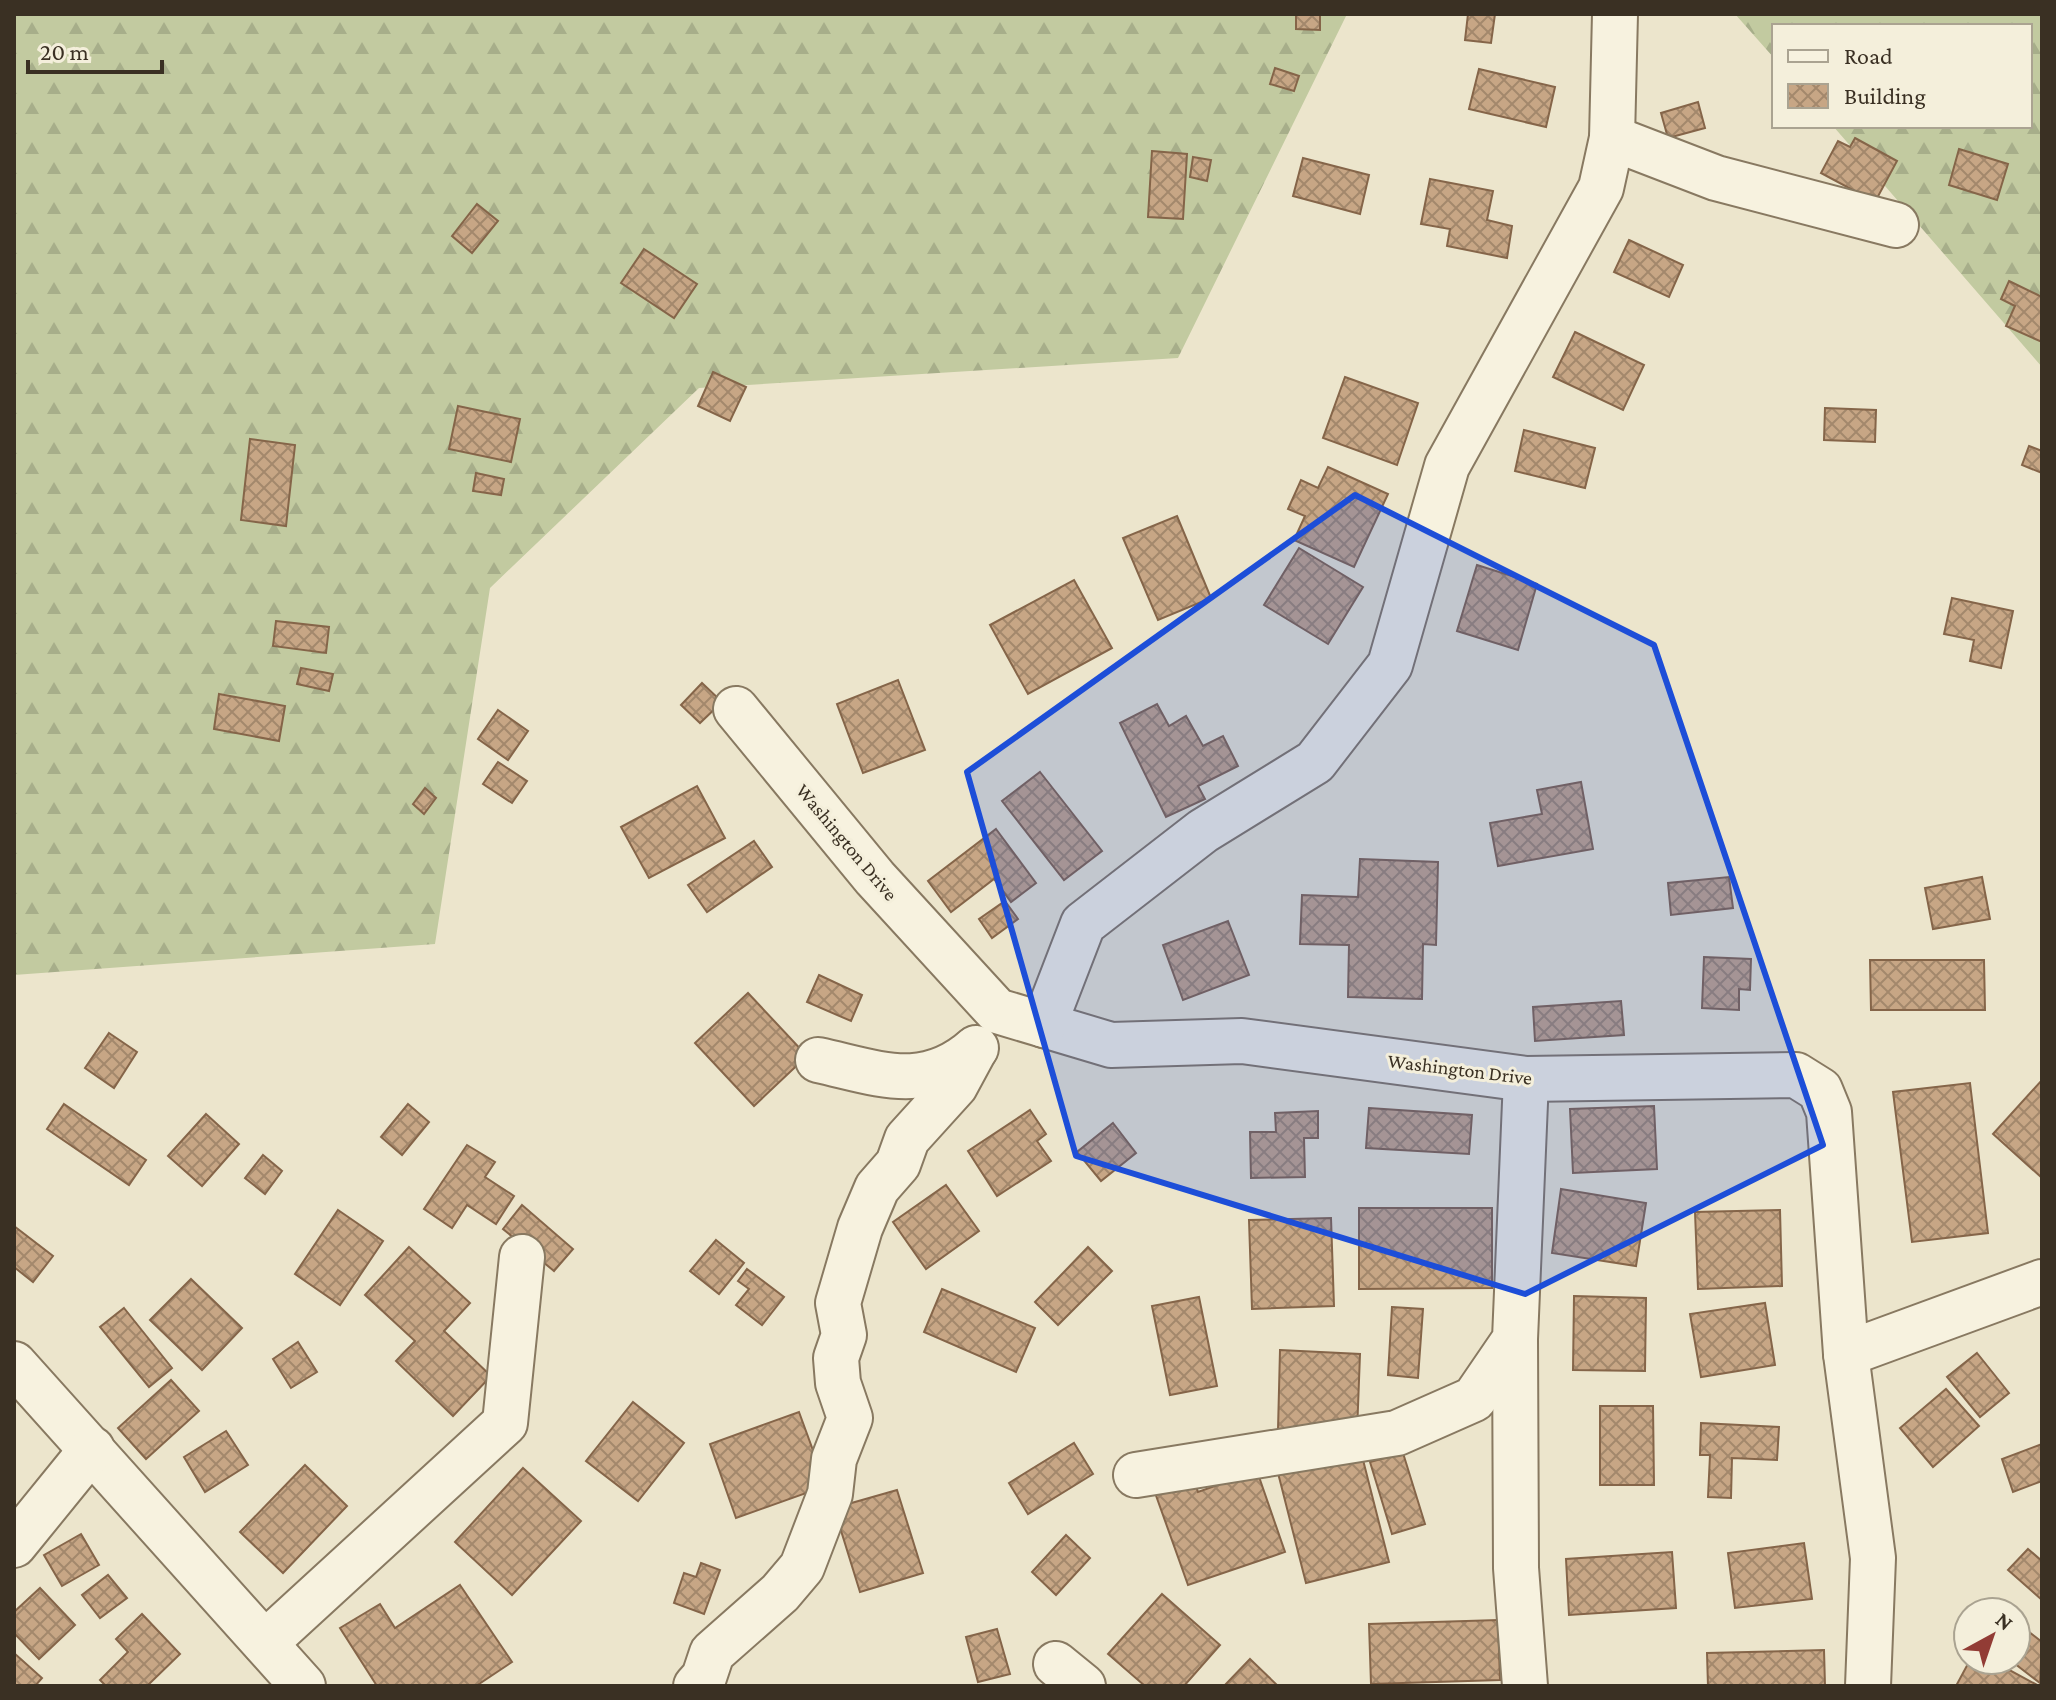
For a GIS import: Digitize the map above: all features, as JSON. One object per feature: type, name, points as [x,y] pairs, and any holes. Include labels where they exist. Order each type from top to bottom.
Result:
[{"type":"street","points":[[1044,1025],[1083,924],[1203,831],[1315,762],[1390,665],[1447,466],[1601,188],[1612,138],[1615,14]]},
{"type":"street","points":[[1612,138],[1716,178],[1896,225]]},
{"type":"street","name":"Washington Drive","points":[[736,709],[875,878],[997,1011],[1111,1045],[1242,1041],[1526,1079],[1796,1075],[1820,1090],[1829,1112],[1846,1354],[1873,1558],[1868,1686]]},
{"type":"street","points":[[696,1686],[704,1677],[712,1653],[780,1593],[802,1567],[830,1494],[834,1459],[850,1418],[838,1383],[836,1358],[844,1335],[838,1303],[844,1293],[860,1228],[877,1188],[898,1164],[907,1139],[955,1086],[997,1011]]},
{"type":"street","points":[[818,1060],[903,1079],[945,1069],[975,1049]]},
{"type":"street","points":[[1525,1686],[1516,1568],[1515,1339],[1526,1079]]},
{"type":"street","points":[[265,1643],[505,1423],[522,1257]]},
{"type":"street","points":[[1846,1354],[2042,1282]]},
{"type":"street","points":[[1136,1475],[1397,1433],[1474,1399],[1515,1339]]},
{"type":"street","points":[[14,1364],[303,1686]]},
{"type":"street","points":[[14,1545],[92,1449]]},
{"type":"highlighted area","points":[[1355,495],[1654,645],[1823,1145],[1525,1294],[1076,1156],[967,772]]},
{"type":"green space","points":[[14,14],[1347,14],[1178,358],[699,388],[490,588],[435,944],[14,975]]},
{"type":"green space","points":[[1735,14],[2042,14],[2042,367],[1835,128],[2032,128],[2032,24],[1772,24],[1772,56]]},
{"type":"building","points":[[1296,14],[1320,14],[1320,30],[1296,29]]},
{"type":"building","points":[[1468,14],[1495,14],[1491,43],[1465,40]]},
{"type":"building","points":[[1275,68],[1299,76],[1294,91],[1270,84]]},
{"type":"building","points":[[1479,69],[1555,87],[1546,127],[1469,109]]},
{"type":"building","points":[[1698,102],[1705,128],[1668,138],[1661,113]]},
{"type":"building","points":[[1855,138],[1897,161],[1875,202],[1821,173],[1838,141],[1850,147]]},
{"type":"building","points":[[1959,149],[2008,164],[1997,200],[1949,185]]},
{"type":"building","points":[[1152,151],[1187,154],[1183,219],[1148,217]]},
{"type":"building","points":[[1193,157],[1211,160],[1207,181],[1190,177]]},
{"type":"building","points":[[1303,158],[1369,175],[1360,214],[1293,196]]},
{"type":"building","points":[[1430,179],[1493,191],[1487,220],[1512,226],[1507,258],[1447,246],[1450,229],[1421,224]]},
{"type":"building","points":[[477,204],[498,221],[472,253],[452,236]]},
{"type":"building","points":[[1629,240],[1683,265],[1669,297],[1614,272]]},
{"type":"building","points":[[644,249],[697,284],[674,318],[621,283]]},
{"type":"building","points":[[2009,281],[2042,297],[2042,342],[2006,326],[2015,306],[2001,299]]},
{"type":"building","points":[[1575,332],[1644,365],[1623,410],[1553,377]]},
{"type":"building","points":[[713,372],[746,387],[730,421],[698,406]]},
{"type":"building","points":[[1345,377],[1418,403],[1397,465],[1323,438]]},
{"type":"building","points":[[458,406],[520,419],[511,462],[449,449]]},
{"type":"building","points":[[1825,408],[1876,410],[1875,442],[1824,440]]},
{"type":"building","points":[[1524,430],[1595,448],[1585,488],[1515,471]]},
{"type":"building","points":[[250,439],[295,445],[286,526],[241,520]]},
{"type":"building","points":[[2029,446],[2042,451],[2042,473],[2022,465]]},
{"type":"building","points":[[1328,467],[1388,494],[1354,567],[1294,540],[1305,516],[1288,509],[1301,480],[1318,488]]},
{"type":"building","points":[[476,473],[504,479],[501,495],[473,491]]},
{"type":"building","points":[[1177,516],[1211,598],[1158,620],[1123,538]]},
{"type":"building","points":[[1299,548],[1363,587],[1328,644],[1264,605]]},
{"type":"building","points":[[1477,565],[1537,584],[1518,650],[1457,631]]},
{"type":"building","points":[[1074,580],[1112,648],[1028,694],[990,625]]},
{"type":"building","points":[[1952,598],[2013,611],[2001,668],[1970,661],[1974,640],[1944,634]]},
{"type":"building","points":[[276,621],[329,627],[326,653],[273,646]]},
{"type":"building","points":[[301,668],[333,674],[329,691],[297,684]]},
{"type":"building","points":[[898,680],[925,750],[863,773],[837,704]]},
{"type":"building","points":[[702,683],[722,702],[700,723],[681,705]]},
{"type":"building","points":[[219,694],[285,706],[279,741],[214,729]]},
{"type":"building","points":[[1157,704],[1169,726],[1186,716],[1203,746],[1223,736],[1238,766],[1198,786],[1205,799],[1166,817],[1120,723]]},
{"type":"building","points":[[498,710],[528,731],[508,760],[478,739]]},
{"type":"building","points":[[498,762],[527,781],[512,803],[483,784]]},
{"type":"building","points":[[1040,772],[1102,851],[1064,880],[1002,801]]},
{"type":"building","points":[[1581,782],[1593,849],[1498,866],[1490,823],[1542,814],[1537,790]]},
{"type":"building","points":[[697,786],[725,838],[649,878],[621,827]]},
{"type":"building","points":[[425,788],[436,798],[424,814],[413,804]]},
{"type":"building","points":[[996,829],[1036,883],[1011,902],[994,879],[951,912],[928,881]]},
{"type":"building","points":[[754,841],[772,867],[707,912],[688,885]]},
{"type":"building","points":[[1360,859],[1438,862],[1436,945],[1423,944],[1422,999],[1348,997],[1349,945],[1300,944],[1302,895],[1358,897]]},
{"type":"building","points":[[1729,877],[1733,908],[1671,915],[1668,883]]},
{"type":"building","points":[[1982,877],[1990,919],[1933,929],[1925,888]]},
{"type":"building","points":[[1005,901],[1018,919],[992,938],[979,919]]},
{"type":"building","points":[[1228,921],[1249,975],[1183,1000],[1163,945]]},
{"type":"building","points":[[1704,957],[1751,959],[1750,990],[1739,989],[1739,1010],[1702,1008]]},
{"type":"building","points":[[1870,960],[1984,960],[1985,1010],[1871,1010]]},
{"type":"building","points":[[819,975],[862,995],[851,1021],[807,1002]]},
{"type":"building","points":[[748,993],[807,1056],[754,1106],[695,1043]]},
{"type":"building","points":[[1621,1001],[1624,1035],[1535,1041],[1533,1007]]},
{"type":"building","points":[[109,1033],[137,1052],[114,1088],[85,1068]]},
{"type":"building","points":[[2042,1080],[2042,1178],[1993,1134]]},
{"type":"building","points":[[1970,1083],[1988,1233],[1912,1242],[1893,1092]]},
{"type":"building","points":[[64,1104],[146,1160],[129,1185],[47,1129]]},
{"type":"building","points":[[408,1104],[429,1122],[402,1155],[381,1137]]},
{"type":"building","points":[[1654,1106],[1657,1169],[1573,1173],[1570,1109]]},
{"type":"building","points":[[1369,1108],[1472,1115],[1469,1154],[1366,1148]]},
{"type":"building","points":[[1030,1110],[1046,1134],[1037,1141],[1051,1161],[997,1196],[968,1151]]},
{"type":"building","points":[[1318,1111],[1318,1138],[1304,1138],[1305,1177],[1251,1178],[1250,1132],[1276,1132],[1275,1113]]},
{"type":"building","points":[[206,1114],[239,1144],[202,1186],[168,1156]]},
{"type":"building","points":[[1113,1123],[1136,1153],[1101,1181],[1077,1152]]},
{"type":"building","points":[[467,1145],[495,1162],[485,1177],[514,1196],[496,1224],[467,1205],[452,1228],[424,1209]]},
{"type":"building","points":[[263,1155],[282,1171],[265,1194],[245,1178]]},
{"type":"building","points":[[946,1185],[979,1231],[926,1269],[893,1222]]},
{"type":"building","points":[[1561,1189],[1646,1203],[1636,1266],[1552,1253]]},
{"type":"building","points":[[522,1205],[573,1249],[554,1271],[503,1229]]},
{"type":"building","points":[[1359,1208],[1492,1208],[1492,1288],[1359,1289]]},
{"type":"building","points":[[338,1210],[383,1241],[340,1305],[295,1274]]},
{"type":"building","points":[[1780,1210],[1782,1286],[1698,1289],[1695,1212]]},
{"type":"building","points":[[1331,1218],[1334,1306],[1252,1309],[1249,1220]]},
{"type":"building","points":[[14,1226],[53,1256],[33,1282],[14,1267]]},
{"type":"building","points":[[716,1240],[744,1263],[719,1294],[690,1271]]},
{"type":"building","points":[[409,1247],[470,1303],[444,1331],[491,1376],[453,1416],[396,1361],[415,1341],[365,1295]]},
{"type":"building","points":[[1088,1247],[1112,1271],[1058,1325],[1035,1302]]},
{"type":"building","points":[[747,1269],[784,1297],[762,1325],[736,1305],[749,1289],[738,1281]]},
{"type":"building","points":[[191,1279],[242,1328],[202,1370],[150,1320]]},
{"type":"building","points":[[942,1289],[1035,1328],[1016,1372],[924,1332]]},
{"type":"building","points":[[1574,1296],[1646,1298],[1645,1371],[1573,1370]]},
{"type":"building","points":[[1199,1297],[1217,1386],[1170,1395],[1152,1306]]},
{"type":"building","points":[[1765,1303],[1775,1365],[1701,1377],[1690,1314]]},
{"type":"building","points":[[1392,1307],[1423,1309],[1418,1378],[1388,1375]]},
{"type":"building","points":[[124,1308],[172,1368],[149,1387],[100,1327]]},
{"type":"building","points":[[298,1342],[317,1372],[291,1388],[273,1359]]},
{"type":"building","points":[[1280,1350],[1360,1354],[1357,1433],[1278,1430]]},
{"type":"building","points":[[1977,1353],[2009,1393],[1980,1417],[1947,1377]]},
{"type":"building","points":[[171,1380],[199,1411],[146,1459],[118,1428]]},
{"type":"building","points":[[1946,1389],[1979,1426],[1933,1467],[1900,1428]]},
{"type":"building","points":[[633,1402],[684,1443],[638,1501],[586,1461]]},
{"type":"building","points":[[1600,1406],[1653,1406],[1654,1485],[1600,1485]]},
{"type":"building","points":[[799,1412],[826,1486],[736,1518],[710,1444]]},
{"type":"building","points":[[1701,1423],[1779,1427],[1777,1460],[1732,1458],[1731,1498],[1708,1497],[1710,1455],[1700,1455]]},
{"type":"building","points":[[226,1431],[248,1465],[205,1492],[184,1457]]},
{"type":"building","points":[[1074,1443],[1093,1474],[1028,1514],[1009,1483]]},
{"type":"building","points":[[2042,1444],[2042,1481],[2013,1492],[2002,1459]]},
{"type":"building","points":[[1361,1452],[1389,1562],[1306,1583],[1278,1473]]},
{"type":"building","points":[[1403,1453],[1425,1524],[1392,1534],[1370,1462]]},
{"type":"building","points":[[305,1465],[347,1506],[283,1573],[240,1532]]},
{"type":"building","points":[[523,1468],[581,1521],[512,1595],[455,1542]]},
{"type":"building","points":[[1257,1471],[1285,1552],[1188,1585],[1154,1490],[1193,1477],[1198,1492]]},
{"type":"building","points":[[897,1490],[923,1573],[860,1592],[834,1508]]},
{"type":"building","points":[[81,1534],[99,1565],[62,1586],[44,1555]]},
{"type":"building","points":[[1066,1535],[1090,1558],[1056,1595],[1032,1572]]},
{"type":"building","points":[[1804,1543],[1812,1599],[1735,1608],[1728,1553]]},
{"type":"building","points":[[2028,1549],[2042,1561],[2042,1600],[2008,1570]]},
{"type":"building","points":[[1672,1552],[1676,1608],[1569,1615],[1566,1559]]},
{"type":"building","points":[[701,1563],[720,1570],[704,1614],[674,1603],[684,1573],[696,1577]]},
{"type":"building","points":[[108,1575],[127,1598],[100,1618],[82,1595]]},
{"type":"building","points":[[460,1585],[512,1662],[476,1686],[377,1686],[340,1628],[380,1604],[395,1628]]},
{"type":"building","points":[[40,1588],[75,1625],[39,1659],[14,1633],[14,1612]]},
{"type":"building","points":[[1162,1594],[1220,1645],[1184,1686],[1145,1686],[1108,1654]]},
{"type":"building","points":[[142,1614],[180,1654],[147,1686],[106,1686],[100,1680],[128,1652],[116,1639]]},
{"type":"building","points":[[1498,1620],[1500,1680],[1371,1684],[1369,1624]]},
{"type":"building","points":[[997,1629],[1010,1674],[978,1682],[966,1637]]},
{"type":"building","points":[[2032,1634],[2042,1642],[2040,1683],[2031,1676]]},
{"type":"building","points":[[1824,1650],[1825,1686],[1708,1686],[1707,1653]]},
{"type":"building","points":[[14,1653],[42,1678],[35,1686],[14,1686]]},
{"type":"building","points":[[1250,1659],[1278,1686],[1224,1686]]},
{"type":"building","points":[[1961,1676],[2021,1676],[2039,1686],[1956,1686]]}]
